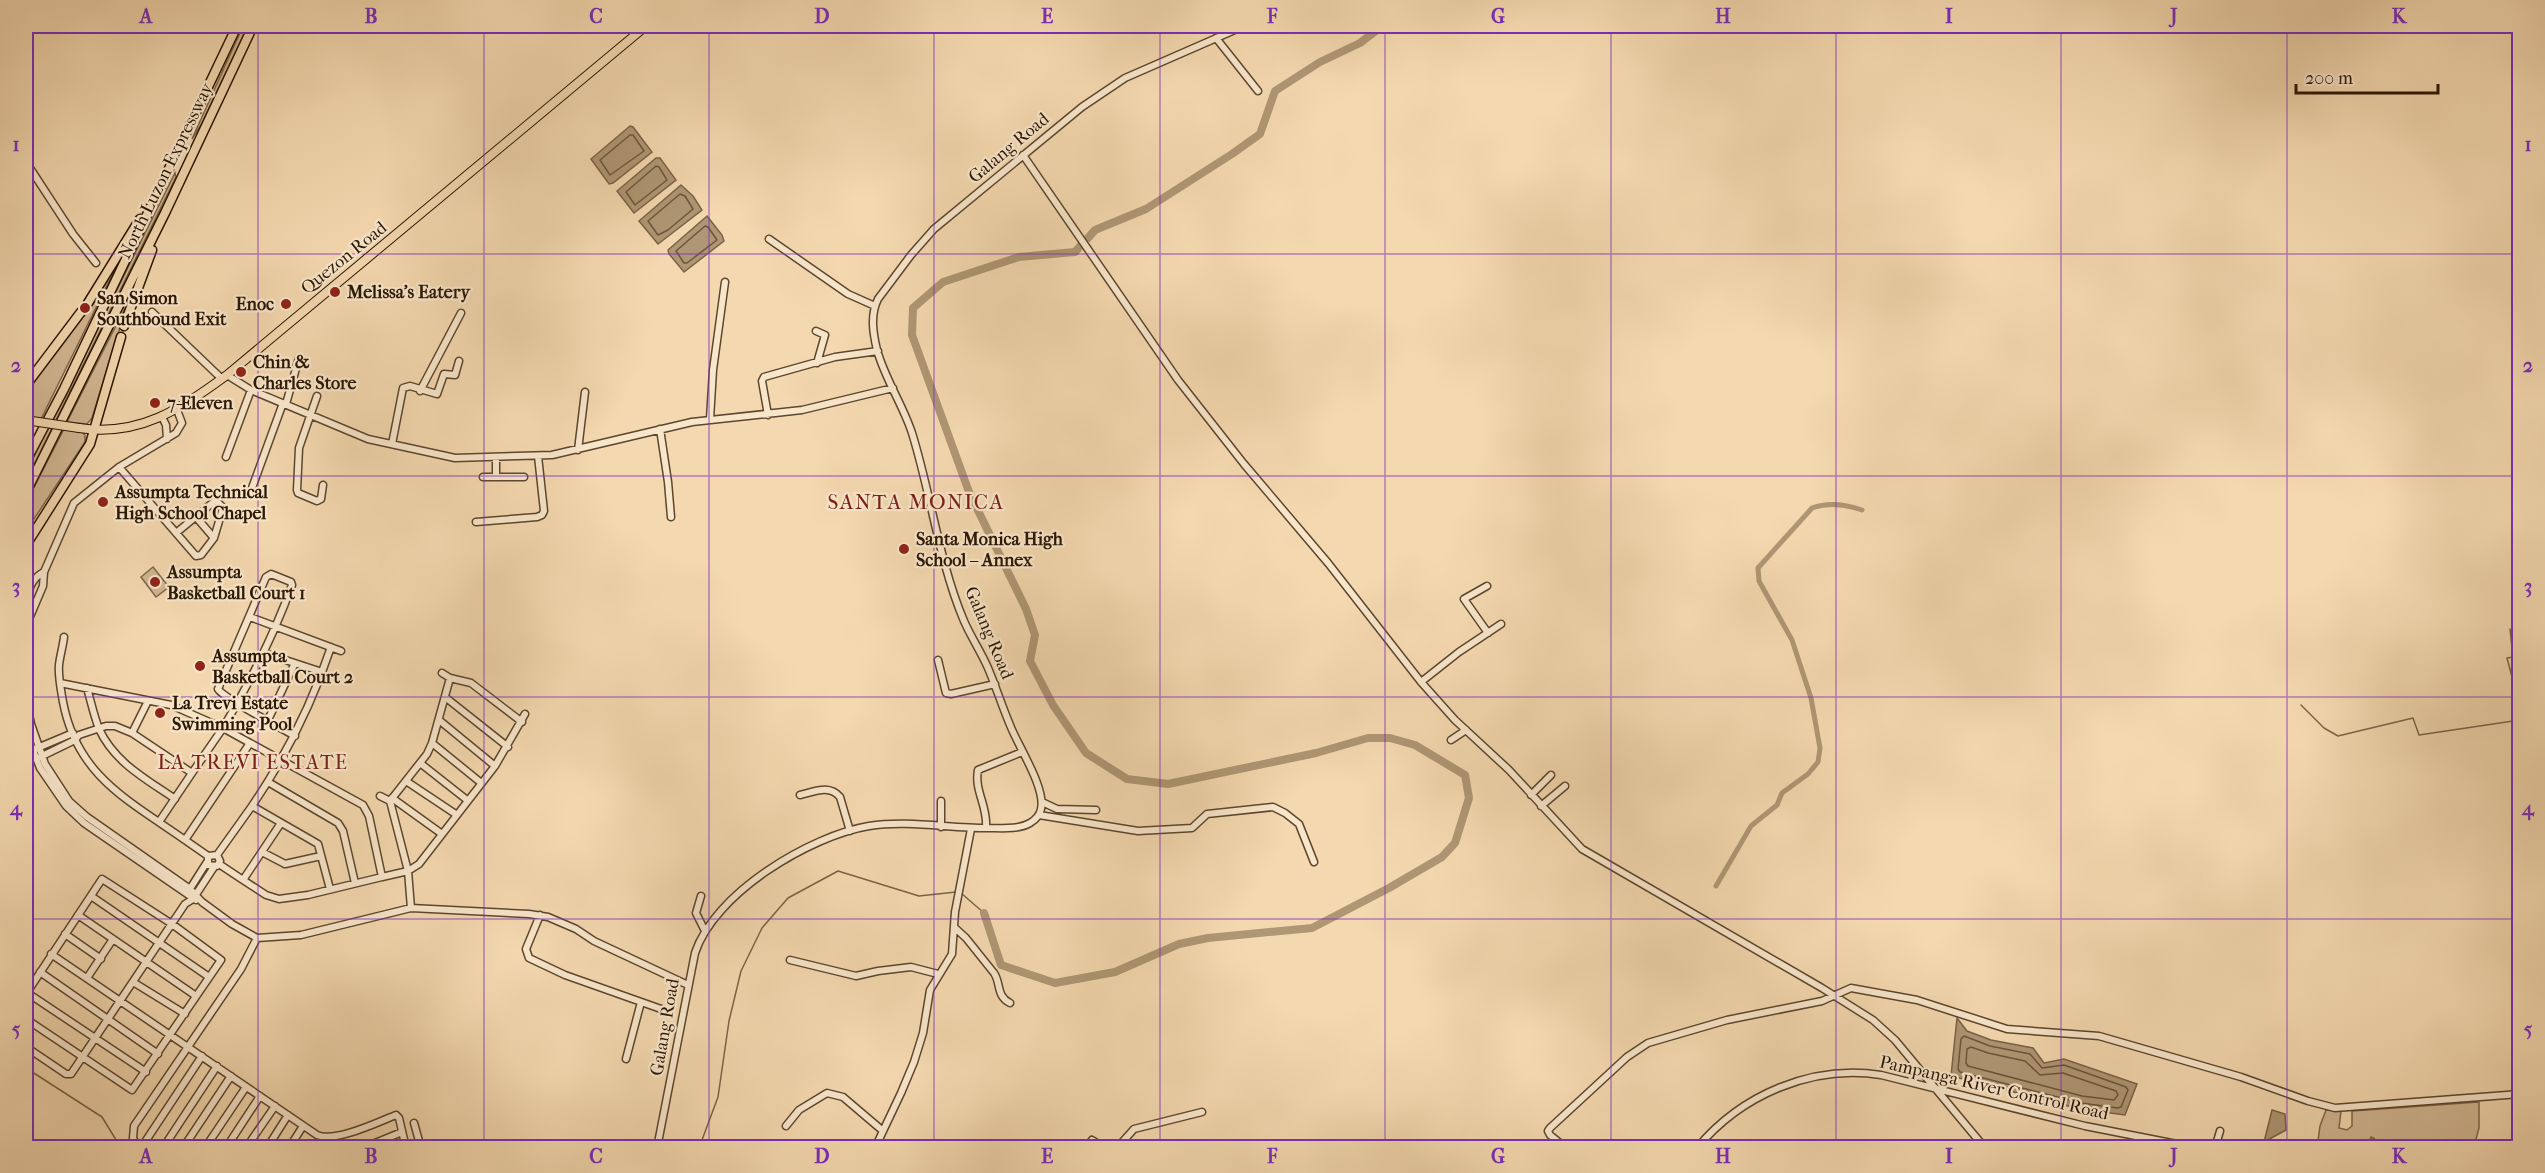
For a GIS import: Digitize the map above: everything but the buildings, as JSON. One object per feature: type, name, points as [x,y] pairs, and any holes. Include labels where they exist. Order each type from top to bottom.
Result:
[{"type":"highway","name":"North Luzon Expressway","points":[[26,461],[64,388],[237,26]]},
{"type":"highway","name":"North Luzon Expressway","points":[[26,492],[165,213],[253,26]]},
{"type":"highway","points":[[88,303],[139,221],[189,121],[199,107]]},
{"type":"highway","points":[[124,326],[140,279],[163,225],[165,213]]},
{"type":"highway","points":[[26,385],[81,312]]},
{"type":"highway","points":[[26,545],[84,456],[94,430],[121,337]]},
{"type":"main road","name":"Quezon Road","points":[[29,421],[94,430],[112,430],[162,417],[177,410],[224,377],[646,26]]},
{"type":"street","name":"Galang Road","points":[[1042,802],[995,684],[964,620],[947,568],[912,435],[878,351],[873,324],[874,306],[911,255],[934,229],[1082,107],[1125,78],[1244,26]]},
{"type":"street","points":[[1216,38],[1258,91]]},
{"type":"street","points":[[1023,155],[1178,380],[1264,489],[1328,563],[1421,682],[1466,730],[1509,770],[1582,849],[1700,915],[1873,1020],[1892,1036],[1985,1148]]},
{"type":"street","points":[[26,162],[67,225],[96,263]]},
{"type":"street","points":[[769,239],[848,294],[874,306]]},
{"type":"street","points":[[710,419],[713,370],[726,282]]},
{"type":"street","points":[[152,312],[224,377],[368,438],[455,458],[538,456],[578,450],[710,419],[768,415],[829,405],[893,388]]},
{"type":"street","points":[[420,391],[461,312]]},
{"type":"street","points":[[816,331],[825,335],[817,363]]},
{"type":"street","points":[[768,415],[762,381],[764,377],[817,363],[878,351]]},
{"type":"street","points":[[252,488],[299,358]]},
{"type":"street","points":[[392,444],[403,388],[410,387],[441,395],[444,374],[455,375],[459,361]]},
{"type":"street","points":[[225,457],[251,390]]},
{"type":"street","points":[[578,450],[585,392]]},
{"type":"street","points":[[317,396],[299,448],[297,490],[298,493],[317,501],[321,499],[323,485]]},
{"type":"street","points":[[26,626],[29,608],[42,589],[44,572],[74,504],[119,467],[167,439],[182,426],[177,410]]},
{"type":"street","points":[[162,417],[166,425],[167,439]]},
{"type":"street","points":[[660,429],[671,517]]},
{"type":"street","points":[[476,522],[542,515],[543,503],[538,456]]},
{"type":"street","points":[[496,458],[496,477]]},
{"type":"street","points":[[119,467],[176,533],[196,556],[201,555],[214,538],[223,508],[216,500],[176,533]]},
{"type":"street","points":[[483,477],[524,477]]},
{"type":"street","points":[[196,517],[214,538]]},
{"type":"street","points":[[26,600],[32,583],[44,572]]},
{"type":"street","points":[[159,822],[223,728],[238,702],[277,627],[292,585],[291,582],[271,574],[266,577],[218,689],[220,693],[238,702],[295,736]]},
{"type":"street","points":[[32,583],[42,589]]},
{"type":"street","points":[[1487,586],[1464,599],[1488,633]]},
{"type":"street","points":[[250,617],[341,651]]},
{"type":"street","points":[[1421,682],[1501,624]]},
{"type":"street","points":[[64,637],[59,664],[60,683],[71,733],[77,737],[104,782],[217,866],[266,895],[279,899],[416,868],[480,782],[495,766],[525,714]]},
{"type":"street","points":[[185,904],[195,897],[217,866],[218,855],[281,761],[295,736],[331,647]]},
{"type":"street","points":[[264,653],[294,665],[322,672]]},
{"type":"street","points":[[938,660],[946,693],[951,694],[995,684]]},
{"type":"street","points":[[268,720],[294,665]]},
{"type":"street","points":[[442,673],[450,678],[471,683],[522,722]]},
{"type":"street","points":[[391,799],[420,763],[432,743],[450,678]]},
{"type":"street","points":[[60,683],[186,709],[363,805],[369,816],[382,877]]},
{"type":"street","points":[[87,688],[99,728],[109,746],[126,766],[175,799]]},
{"type":"street","points":[[445,697],[508,747]]},
{"type":"street","points":[[26,700],[39,758],[69,801],[86,820],[232,924],[257,938],[301,935],[411,908],[540,915],[576,929],[594,941],[688,985]]},
{"type":"street","points":[[132,733],[148,701]]},
{"type":"street","points":[[439,720],[495,766]]},
{"type":"street","points":[[39,758],[77,737],[99,728],[115,726],[132,733],[192,773]]},
{"type":"street","points":[[1451,741],[1466,730]]},
{"type":"street","points":[[26,732],[36,749]]},
{"type":"street","points":[[36,749],[71,733]]},
{"type":"street","points":[[185,840],[250,743]]},
{"type":"street","points":[[432,743],[480,782]]},
{"type":"street","points":[[986,828],[986,810],[979,795],[978,770],[1022,752]]},
{"type":"street","points":[[420,763],[467,800]]},
{"type":"street","points":[[1531,795],[1551,775]]},
{"type":"street","points":[[406,781],[457,815]]},
{"type":"street","points":[[268,783],[338,823],[343,831],[355,883]]},
{"type":"street","points":[[1541,806],[1565,786]]},
{"type":"street","points":[[800,795],[830,789],[836,792],[840,796],[850,831]]},
{"type":"street","points":[[380,796],[391,799],[442,834]]},
{"type":"street","points":[[391,799],[408,871],[411,908]]},
{"type":"street","points":[[941,801],[941,827]]},
{"type":"street","points":[[1096,810],[1057,809],[1042,802],[1039,815],[1138,831],[1192,828],[1207,814],[1273,807],[1299,824],[1314,862]]},
{"type":"street","points":[[252,806],[316,842],[330,889]]},
{"type":"street","name":"Galang Road","points":[[657,1148],[694,953],[704,929],[730,901],[784,860],[827,838],[850,831],[869,826],[897,824],[971,829],[1022,826],[1030,823],[1039,815]]},
{"type":"street","points":[[243,880],[281,823]]},
{"type":"street","points":[[875,1148],[902,1093],[914,1062],[923,1033],[928,995],[938,974],[952,954],[958,898],[971,829]]},
{"type":"street","points":[[262,852],[285,864],[321,856]]},
{"type":"street","points":[[26,1047],[68,1075],[83,1057],[185,904],[188,892],[208,859],[218,855]]},
{"type":"street","points":[[26,1019],[130,1090],[134,1089],[146,1072],[185,1014],[196,996],[220,962],[220,957],[106,879],[100,882],[26,993],[146,1072]]},
{"type":"street","points":[[92,896],[209,977]]},
{"type":"street","points":[[701,896],[696,913],[704,929]]},
{"type":"street","points":[[78,915],[196,996]]},
{"type":"street","points":[[540,915],[526,949],[529,958],[565,975],[661,1008]]},
{"type":"street","points":[[954,927],[966,938],[998,978],[998,989],[1004,1000],[1010,1003]]},
{"type":"street","points":[[64,934],[100,959]]},
{"type":"street","points":[[202,1056],[139,1148],[133,1138],[134,1126],[244,963],[257,938]]},
{"type":"street","points":[[87,978],[113,939]]},
{"type":"street","points":[[51,954],[321,1137],[367,1128],[396,1115],[399,1118],[406,1148]]},
{"type":"street","points":[[790,960],[856,976],[911,967],[938,974]]},
{"type":"street","points":[[40,972],[158,1054]]},
{"type":"street","points":[[134,982],[185,1014]]},
{"type":"street","points":[[1566,1148],[1548,1133],[1550,1128],[1627,1057],[1648,1043],[1772,1010],[1822,1001],[1851,988],[1917,1000],[2007,1029],[2099,1036],[2241,1077],[2308,1101],[2335,1108],[2520,1094]]},
{"type":"street","points":[[626,1059],[641,1002]]},
{"type":"street","points":[[163,1148],[217,1066]]},
{"type":"street","name":"Pampanga River Control Road","points":[[1697,1148],[1752,1099],[1809,1077],[1849,1073],[1881,1075],[2085,1126],[2197,1148]]},
{"type":"street","points":[[183,1148],[231,1076]]},
{"type":"street","points":[[205,1148],[246,1087]]},
{"type":"street","points":[[786,1126],[799,1110],[827,1093],[843,1097],[883,1131]]},
{"type":"street","points":[[226,1148],[260,1096]]},
{"type":"street","points":[[246,1148],[275,1106]]},
{"type":"street","points":[[1117,1148],[1134,1129],[1202,1112]]},
{"type":"street","points":[[267,1148],[288,1115]]},
{"type":"street","points":[[414,1123],[421,1148]]},
{"type":"street","points":[[289,1148],[303,1126]]},
{"type":"street","points":[[2215,1148],[2220,1131]]},
{"type":"street","points":[[363,1148],[402,1132]]},
{"type":"street","points":[[1086,1148],[1092,1140],[1105,1148]]},
{"type":"street","points":[[294,1141],[304,1148]]},
{"type":"shaded area","points":[[243,26],[248,26],[201,125],[192,139]]},
{"type":"shaded area","points":[[175,173],[176,177],[26,481],[26,472]]},
{"type":"shaded area","points":[[124,251],[41,419],[26,417],[26,393],[95,301]]},
{"type":"shaded area","points":[[128,302],[92,418],[87,424],[67,422]]},
{"type":"shaded area","points":[[64,429],[82,432],[85,435],[85,442],[26,531],[26,503]]},
{"type":"shaded area","name":"Assumpta Basketball Court 1","points":[[153,567],[169,587],[156,597],[141,577]]},
{"type":"shaded area","points":[[2479,1102],[2479,1128],[2475,1143],[2478,1147],[2370,1147],[2372,1139],[2375,1139],[2371,1137],[2367,1147],[2317,1148],[2320,1126],[2326,1110],[2341,1111],[2339,1128],[2347,1130],[2352,1126],[2352,1111]]},
{"type":"water","points":[[630,126],[652,152],[609,184],[591,159]]},
{"type":"water","points":[[656,158],[660,158],[676,180],[634,213],[617,191]]},
{"type":"water","points":[[681,185],[693,196],[702,210],[658,244],[639,221]]},
{"type":"water","points":[[707,216],[724,241],[684,272],[668,250]]},
{"type":"water","points":[[1957,1018],[1967,1031],[1991,1040],[2033,1048],[2044,1063],[2064,1059],[2137,1084],[2125,1115],[2080,1109],[1951,1076]]},
{"type":"water","points":[[2272,1110],[2285,1114],[2286,1130],[2264,1142]]},
{"type":"waterway","points":[[1088,238],[1095,230],[1146,209],[1260,134],[1275,91],[1320,62],[1360,43],[1382,26]]},
{"type":"waterway","points":[[984,913],[1001,965],[1055,983],[1115,972],[1179,944],[1208,938],[1312,928],[1389,888],[1442,857],[1455,843],[1469,798],[1465,775],[1415,745],[1390,738],[1368,738],[1316,753],[1168,784],[1127,779],[1086,753],[1053,705],[1030,661],[1035,635],[1026,609],[969,492],[912,335],[913,308],[943,282],[1019,257],[1075,252],[1082,244]]},
{"type":"waterway","points":[[1716,886],[1751,826],[1777,805],[1782,793],[1808,774],[1818,762],[1820,748],[1811,698],[1792,640],[1759,581],[1758,568],[1812,508],[1837,505],[1862,510]]},
{"type":"waterway","points":[[2510,629],[2513,657],[2507,658],[2520,707]]},
{"type":"waterway","points":[[2301,705],[2324,728],[2338,736],[2413,718],[2419,735],[2520,720]]},
{"type":"waterway","points":[[699,1148],[718,1097],[729,1021],[741,971],[762,928],[788,898],[838,871],[919,896],[956,892]]},
{"type":"waterway","points":[[961,893],[984,913]]},
{"type":"waterway","points":[[26,1068],[102,1117],[121,1148]]},
{"type":"place","name":"Melissa's Eatery","points":[[335,292]]},
{"type":"place","name":"Enoc","points":[[286,304]]},
{"type":"place","name":"San Simon Southbound Exit","points":[[85,308]]},
{"type":"place","name":"Chin & Charles Store","points":[[241,372]]},
{"type":"place","name":"7-Eleven","points":[[155,403]]},
{"type":"place","name":"Assumpta Technical High School Chapel","points":[[103,502]]},
{"type":"place","name":"Santa Monica High School – Annex","points":[[904,549]]},
{"type":"place","name":"Assumpta Basketball Court 1","points":[[155,582]]},
{"type":"place","name":"Assumpta Basketball Court 2","points":[[200,666]]},
{"type":"place","name":"La Trevi Estate Swimming Pool","points":[[160,713]]},
{"type":"district","name":"SANTA MONICA","points":[[916,502]]},
{"type":"district","name":"LA TREVI ESTATE","points":[[253,762]]}]
